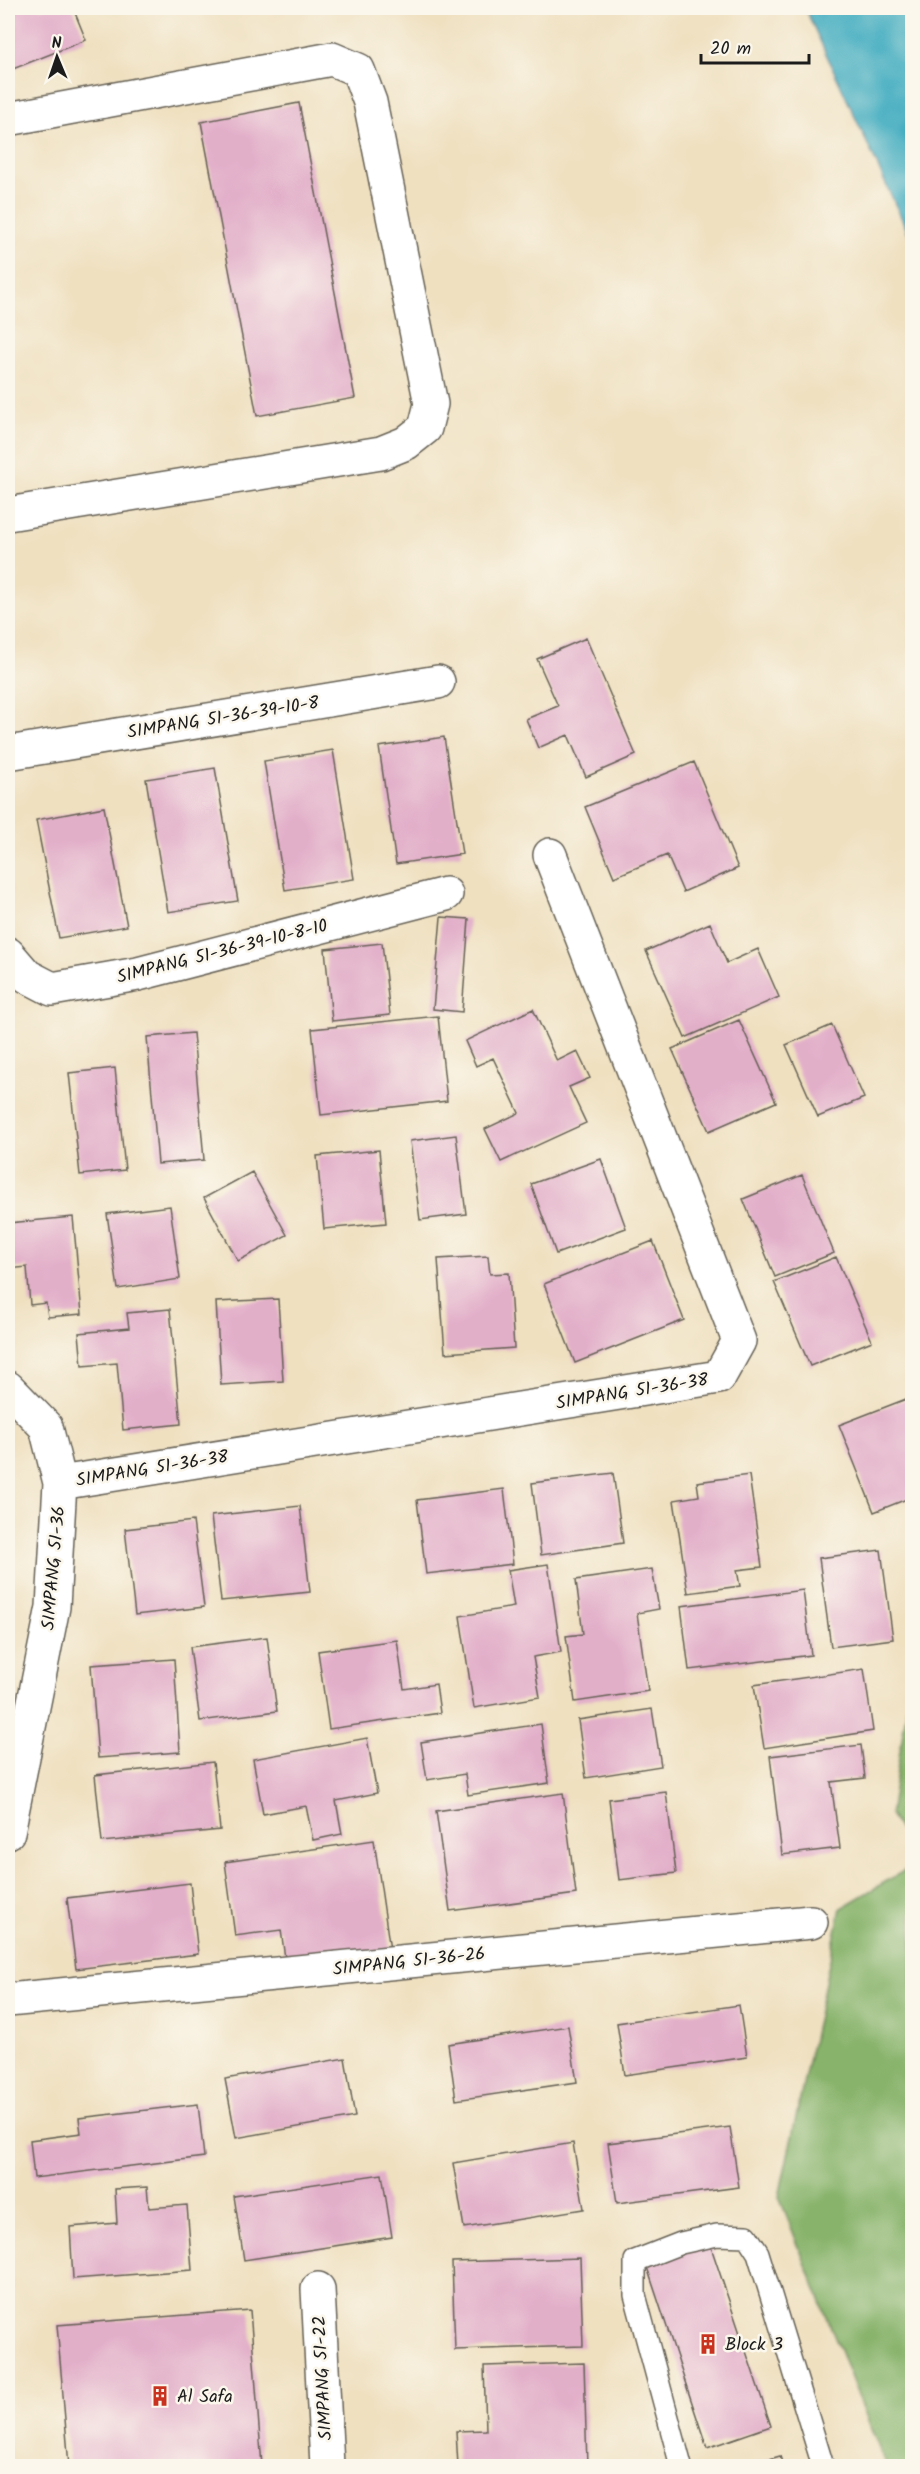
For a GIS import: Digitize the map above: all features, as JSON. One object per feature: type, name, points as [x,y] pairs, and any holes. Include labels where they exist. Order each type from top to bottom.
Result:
[{"type":"street","points":[[8,119],[332,59],[358,70],[370,102],[430,404],[425,428],[406,443],[381,453],[8,514]]},
{"type":"street","name":"SIMPANG 51-36-39-10-8","points":[[8,753],[438,682]]},
{"type":"street","name":"SIMPANG 51-36-38","points":[[60,1483],[719,1377],[740,1341],[550,855]]},
{"type":"street","name":"SIMPANG 51-36-39-10-8-10","points":[[8,954],[27,976],[52,989],[138,974],[446,894]]},
{"type":"street","name":"SIMPANG 51-36","points":[[8,1389],[46,1427],[60,1483],[53,1607],[8,1832]]},
{"type":"street","name":"SIMPANG 51-36-26","points":[[8,2000],[811,1922]]},
{"type":"street","name":"SIMPANG 51-22","points":[[318,2289],[327,2466]]},
{"type":"lane","points":[[681,2466],[635,2295],[635,2260],[681,2243],[717,2235],[747,2236],[758,2253],[823,2466]]},
{"type":"green space","points":[[912,1675],[912,1851],[890,1815]]},
{"type":"green space","points":[[912,1866],[912,2466],[886,2466],[779,2197],[841,1908]]},
{"type":"water","points":[[805,8],[912,8],[912,241]]},
{"type":"building","points":[[8,8],[73,8],[86,40],[8,71]]},
{"type":"building","points":[[299,103],[355,398],[257,416],[201,122]]},
{"type":"building","points":[[586,638],[636,755],[586,777],[568,735],[538,748],[526,719],[558,706],[537,659]]},
{"type":"building","points":[[444,737],[462,854],[396,864],[379,747]]},
{"type":"building","points":[[333,750],[354,879],[285,890],[264,761]]},
{"type":"building","points":[[694,762],[738,868],[683,892],[667,855],[614,877],[585,807]]},
{"type":"building","points":[[215,768],[238,901],[168,912],[146,779]]},
{"type":"building","points":[[104,807],[127,926],[59,938],[36,820]]},
{"type":"building","points":[[441,917],[469,919],[462,1012],[433,1009]]},
{"type":"building","points":[[710,923],[727,963],[758,949],[779,997],[685,1038],[646,951]]},
{"type":"building","points":[[382,943],[390,1015],[332,1021],[325,949]]},
{"type":"building","points":[[533,1009],[557,1061],[577,1051],[590,1078],[569,1087],[586,1123],[501,1162],[485,1129],[519,1113],[493,1058],[476,1066],[465,1041]]},
{"type":"building","points":[[438,1016],[447,1101],[321,1115],[312,1029]]},
{"type":"building","points":[[739,1020],[776,1102],[709,1131],[672,1049]]},
{"type":"building","points":[[832,1025],[864,1098],[818,1117],[786,1045]]},
{"type":"building","points":[[193,1033],[204,1160],[158,1164],[147,1037]]},
{"type":"building","points":[[115,1068],[125,1170],[80,1175],[69,1073]]},
{"type":"building","points":[[456,1135],[466,1214],[420,1220],[410,1141]]},
{"type":"building","points":[[379,1150],[386,1223],[324,1229],[317,1156]]},
{"type":"building","points":[[601,1159],[626,1228],[556,1254],[531,1184]]},
{"type":"building","points":[[252,1172],[287,1235],[238,1261],[204,1198]]},
{"type":"building","points":[[802,1175],[834,1253],[775,1277],[743,1199]]},
{"type":"building","points":[[170,1206],[180,1279],[118,1289],[107,1214]]},
{"type":"building","points":[[73,1217],[82,1314],[48,1317],[46,1303],[30,1305],[27,1267],[8,1269],[8,1223]]},
{"type":"building","points":[[653,1241],[684,1320],[575,1363],[544,1284]]},
{"type":"building","points":[[488,1256],[490,1274],[509,1273],[514,1348],[445,1353],[438,1259]]},
{"type":"building","points":[[836,1257],[872,1341],[810,1366],[774,1282]]},
{"type":"building","points":[[278,1299],[283,1381],[221,1385],[216,1302]]},
{"type":"building","points":[[170,1309],[181,1424],[123,1430],[117,1363],[82,1366],[79,1333],[129,1328],[127,1313]]},
{"type":"building","points":[[906,1399],[912,1414],[912,1497],[874,1512],[839,1425]]},
{"type":"building","points":[[613,1473],[623,1543],[541,1555],[532,1483]]},
{"type":"building","points":[[749,1475],[762,1567],[737,1570],[740,1586],[688,1593],[674,1500],[699,1496],[697,1482]]},
{"type":"building","points":[[504,1489],[513,1564],[426,1574],[417,1500]]},
{"type":"building","points":[[300,1506],[310,1592],[221,1601],[211,1516]]},
{"type":"building","points":[[193,1521],[204,1607],[135,1615],[125,1529]]},
{"type":"building","points":[[881,1550],[893,1639],[831,1647],[819,1558]]},
{"type":"building","points":[[548,1564],[561,1652],[533,1657],[540,1697],[474,1708],[460,1616],[514,1607],[508,1570]]},
{"type":"building","points":[[652,1569],[659,1609],[637,1613],[648,1691],[575,1702],[566,1636],[583,1634],[576,1580]]},
{"type":"building","points":[[803,1590],[811,1655],[689,1670],[681,1606]]},
{"type":"building","points":[[267,1637],[277,1711],[200,1721],[190,1647]]},
{"type":"building","points":[[397,1640],[404,1689],[436,1684],[440,1713],[329,1729],[318,1651]]},
{"type":"building","points":[[174,1659],[180,1752],[98,1758],[91,1665]]},
{"type":"building","points":[[864,1669],[873,1731],[764,1748],[754,1685]]},
{"type":"building","points":[[652,1709],[661,1766],[586,1778],[578,1720]]},
{"type":"building","points":[[541,1724],[549,1783],[468,1795],[465,1774],[427,1780],[421,1742]]},
{"type":"building","points":[[367,1738],[377,1793],[336,1801],[342,1834],[313,1840],[306,1806],[263,1814],[253,1759]]},
{"type":"building","points":[[861,1745],[865,1778],[831,1782],[840,1848],[782,1855],[770,1756]]},
{"type":"building","points":[[213,1762],[220,1830],[102,1842],[95,1775]]},
{"type":"building","points":[[666,1792],[676,1873],[619,1880],[609,1799]]},
{"type":"building","points":[[563,1793],[576,1894],[450,1911],[436,1811]]},
{"type":"building","points":[[374,1840],[390,1950],[286,1965],[281,1930],[235,1936],[225,1862]]},
{"type":"building","points":[[190,1883],[198,1954],[76,1969],[67,1898]]},
{"type":"building","points":[[739,2005],[747,2057],[625,2075],[617,2023]]},
{"type":"building","points":[[568,2026],[577,2082],[456,2100],[448,2044]]},
{"type":"building","points":[[345,2058],[355,2117],[236,2138],[225,2079]]},
{"type":"building","points":[[198,2104],[204,2157],[34,2178],[30,2140],[81,2133],[79,2118]]},
{"type":"building","points":[[730,2127],[739,2187],[617,2203],[608,2143]]},
{"type":"building","points":[[573,2143],[584,2209],[464,2228],[453,2163]]},
{"type":"building","points":[[382,2174],[392,2237],[244,2260],[234,2196]]},
{"type":"building","points":[[147,2187],[149,2208],[187,2205],[192,2270],[73,2279],[70,2227],[117,2223],[115,2189]]},
{"type":"building","name":"Block 3","points":[[709,2241],[771,2426],[707,2448],[645,2261]]},
{"type":"building","points":[[580,2258],[583,2346],[455,2350],[452,2262]]},
{"type":"building","name":"Al Safa","points":[[250,2310],[262,2466],[69,2466],[57,2325]]},
{"type":"building","points":[[584,2363],[587,2466],[458,2466],[456,2431],[486,2430],[484,2366]]},
{"type":"building","points":[[780,2456],[783,2466],[746,2466]]},
{"type":"place","name":"Block 3","points":[[708,2344]]},
{"type":"place","name":"Al Safa","points":[[160,2396]]}]
